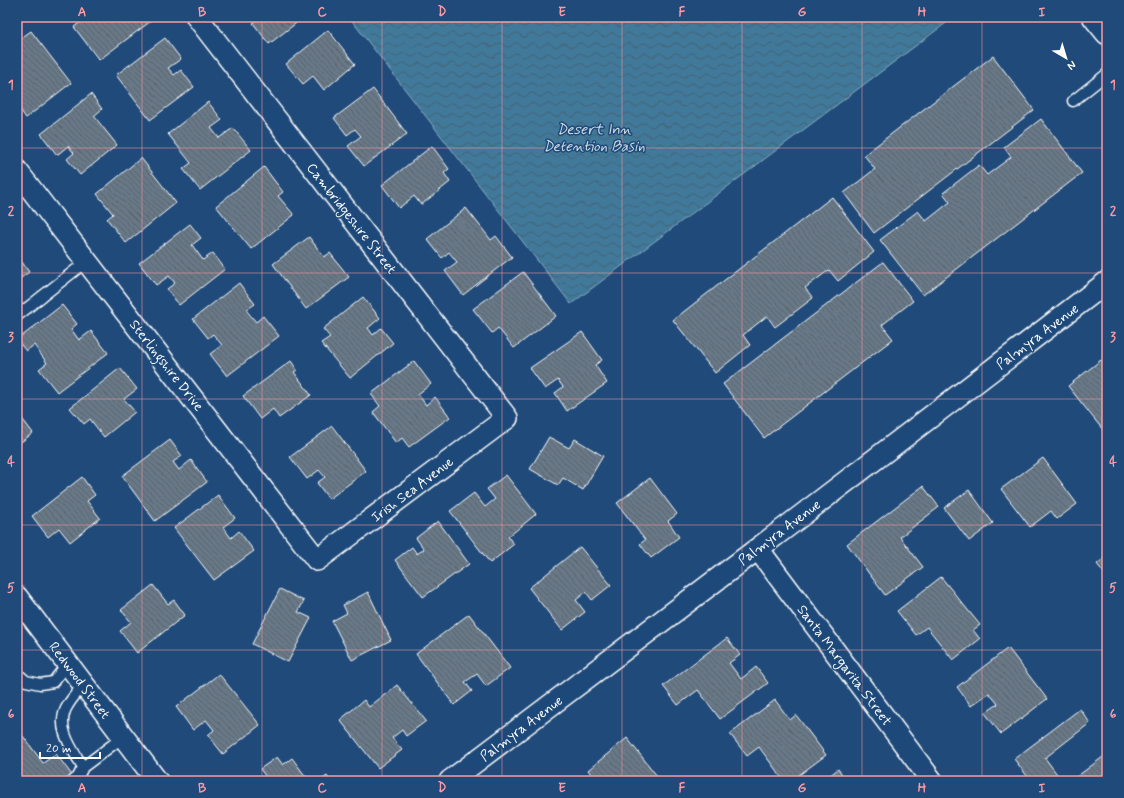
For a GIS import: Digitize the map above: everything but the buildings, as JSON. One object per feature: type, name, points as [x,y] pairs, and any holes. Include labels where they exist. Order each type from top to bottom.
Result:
[{"type":"main road","points":[[1094,17],[1107,33]]},
{"type":"street","name":"Cambridgeshire Street","points":[[197,17],[507,418]]},
{"type":"street","name":"Sterlingshire Drive","points":[[17,171],[317,560]]},
{"type":"street","name":"Palmyra Avenue","points":[[450,781],[758,548],[1105,289]]},
{"type":"street","name":"Irish Sea Avenue","points":[[317,560],[507,418]]},
{"type":"street","name":"Santa Margarita Street","points":[[758,548],[932,781]]},
{"type":"street","name":"Redwood Street","points":[[21,610],[67,664],[158,781]]},
{"type":"lane","points":[[1073,101],[1107,74]]},
{"type":"lane","points":[[17,316],[87,261]]},
{"type":"lane","points":[[17,673],[26,681],[40,684],[52,682],[67,664]]},
{"type":"lane","points":[[82,768],[66,739],[63,719],[67,706],[83,685]]},
{"type":"lane","points":[[73,781],[78,778],[82,768],[123,737]]},
{"type":"water","name":"Desert Inn Detention Basin","points":[[349,17],[954,17],[571,304]]}]
